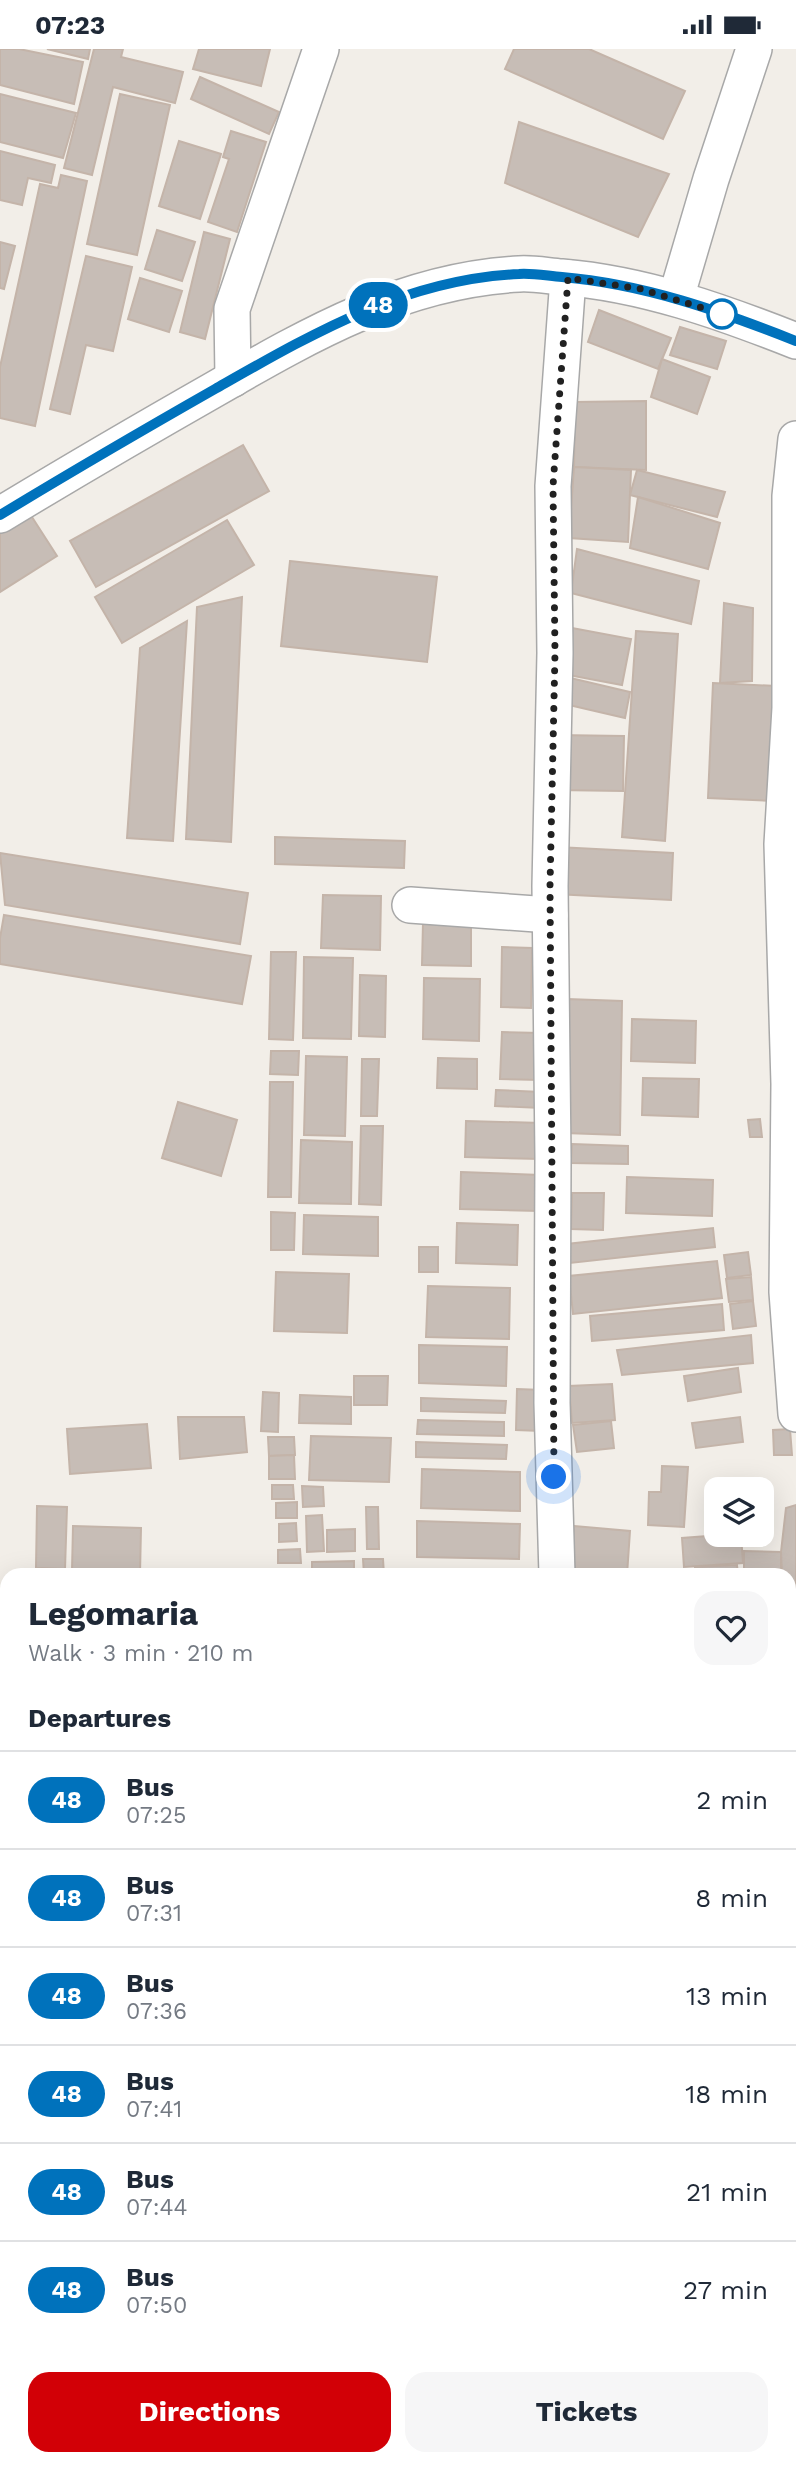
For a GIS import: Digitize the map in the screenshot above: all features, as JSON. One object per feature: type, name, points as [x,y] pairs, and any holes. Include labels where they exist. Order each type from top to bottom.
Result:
[{"type":"street","points":[[233,379],[232,309],[321,49]]},
{"type":"street","points":[[676,298],[711,179],[754,49]]},
{"type":"street","points":[[0,515],[299,341],[346,318],[413,292],[478,278],[521,274],[568,278],[641,289],[676,298],[796,341]]},
{"type":"street","points":[[557,1568],[552,1403],[550,915],[555,653],[553,486],[568,278]]},
{"type":"street","points":[[796,439],[790,496],[789,708],[782,845],[791,922],[787,1293],[796,1414]]},
{"type":"street","points":[[410,905],[550,915]]},
{"type":"building","points":[[0,49],[19,49],[83,62],[74,104],[0,85]]},
{"type":"building","points":[[47,49],[90,49],[88,59]]},
{"type":"building","points":[[94,49],[123,49],[121,57],[183,72],[175,103],[113,87],[92,175],[64,168]]},
{"type":"building","points":[[199,49],[270,49],[261,86],[193,69]]},
{"type":"building","points":[[514,49],[589,49],[685,91],[663,139],[505,69]]},
{"type":"building","points":[[200,77],[279,112],[269,134],[191,99]]},
{"type":"building","points":[[0,94],[76,113],[63,158],[0,142]]},
{"type":"building","points":[[120,94],[170,105],[137,255],[87,244]]},
{"type":"building","points":[[519,122],[669,174],[638,237],[505,183]]},
{"type":"building","points":[[231,131],[266,142],[237,232],[208,222],[229,159],[223,157]]},
{"type":"building","points":[[179,141],[221,154],[200,219],[159,206]]},
{"type":"building","points":[[0,151],[55,165],[51,183],[28,178],[22,205],[0,200]]},
{"type":"building","points":[[61,175],[87,181],[35,426],[0,418],[0,367],[40,184],[58,188]]},
{"type":"building","points":[[157,230],[195,242],[182,281],[145,269]]},
{"type":"building","points":[[204,232],[230,239],[205,339],[180,332]]},
{"type":"building","points":[[0,242],[15,246],[4,289],[0,288]]},
{"type":"building","points":[[86,256],[132,267],[113,351],[86,345],[70,414],[50,409]]},
{"type":"building","points":[[140,278],[182,291],[169,332],[128,319]]},
{"type":"building","points":[[599,310],[671,338],[658,369],[588,342]]},
{"type":"building","points":[[680,327],[726,341],[717,369],[670,355]]},
{"type":"building","points":[[662,359],[710,377],[697,414],[651,397]]},
{"type":"building","points":[[646,401],[646,470],[574,467],[575,402]]},
{"type":"building","points":[[243,445],[269,491],[96,587],[70,541]]},
{"type":"building","points":[[574,467],[631,470],[628,542],[569,538]]},
{"type":"building","points":[[637,470],[725,492],[717,517],[630,495]]},
{"type":"building","points":[[638,497],[720,523],[708,569],[630,548]]},
{"type":"building","points":[[30,514],[57,556],[0,592],[0,532]]},
{"type":"building","points":[[227,520],[254,565],[122,643],[95,597]]},
{"type":"building","points":[[577,549],[699,581],[691,624],[571,593]]},
{"type":"building","points":[[290,561],[437,577],[427,662],[281,646]]},
{"type":"building","points":[[242,597],[231,842],[186,839],[197,607]]},
{"type":"building","points":[[724,603],[753,608],[752,681],[720,683]]},
{"type":"building","points":[[187,621],[173,841],[127,838],[140,648]]},
{"type":"building","points":[[572,628],[631,639],[622,685],[563,674]]},
{"type":"building","points":[[636,631],[678,634],[665,841],[622,837]]},
{"type":"building","points":[[562,676],[630,692],[625,718],[556,702]]},
{"type":"building","points":[[713,683],[776,686],[774,801],[708,798]]},
{"type":"building","points":[[557,735],[624,736],[623,791],[556,790]]},
{"type":"building","points":[[275,837],[405,841],[404,868],[275,864]]},
{"type":"building","points":[[557,847],[673,853],[671,900],[555,894]]},
{"type":"building","points":[[0,853],[248,893],[240,944],[5,905]]},
{"type":"building","points":[[323,895],[381,896],[380,950],[321,948]]},
{"type":"building","points":[[4,915],[251,956],[242,1004],[0,964],[0,938]]},
{"type":"building","points":[[423,923],[471,924],[471,966],[422,965]]},
{"type":"building","points":[[502,947],[532,948],[531,1008],[501,1007]]},
{"type":"building","points":[[271,952],[296,952],[293,1040],[269,1039]]},
{"type":"building","points":[[304,957],[353,958],[351,1039],[303,1038]]},
{"type":"building","points":[[360,975],[386,976],[385,1037],[359,1036]]},
{"type":"building","points":[[424,978],[480,979],[479,1041],[423,1039]]},
{"type":"building","points":[[567,999],[622,1001],[620,1135],[565,1133]]},
{"type":"building","points":[[632,1019],[696,1021],[695,1063],[631,1061]]},
{"type":"building","points":[[502,1032],[540,1033],[540,1080],[500,1079]]},
{"type":"building","points":[[271,1051],[299,1051],[298,1075],[270,1074]]},
{"type":"building","points":[[306,1056],[347,1057],[345,1136],[304,1135]]},
{"type":"building","points":[[438,1058],[477,1059],[477,1089],[437,1088]]},
{"type":"building","points":[[362,1059],[379,1059],[377,1116],[361,1116]]},
{"type":"building","points":[[643,1078],[699,1079],[698,1117],[642,1115]]},
{"type":"building","points":[[270,1082],[293,1082],[291,1197],[268,1197]]},
{"type":"building","points":[[496,1090],[541,1092],[541,1108],[495,1106]]},
{"type":"building","points":[[178,1102],[237,1120],[221,1176],[162,1158]]},
{"type":"building","points":[[760,1119],[762,1137],[750,1137],[748,1120]]},
{"type":"building","points":[[466,1121],[541,1123],[540,1159],[465,1157]]},
{"type":"building","points":[[361,1126],[383,1126],[381,1205],[359,1204]]},
{"type":"building","points":[[301,1140],[352,1142],[351,1204],[299,1203]]},
{"type":"building","points":[[572,1144],[628,1146],[628,1164],[571,1163]]},
{"type":"building","points":[[461,1172],[540,1175],[539,1211],[460,1209]]},
{"type":"building","points":[[627,1177],[713,1180],[712,1216],[626,1213]]},
{"type":"building","points":[[572,1193],[604,1193],[603,1230],[571,1229]]},
{"type":"building","points":[[271,1212],[295,1213],[294,1250],[271,1250]]},
{"type":"building","points":[[304,1215],[378,1217],[378,1256],[303,1254]]},
{"type":"building","points":[[457,1223],[518,1225],[517,1265],[456,1263]]},
{"type":"building","points":[[713,1228],[715,1247],[570,1263],[567,1244]]},
{"type":"building","points":[[419,1247],[438,1247],[438,1272],[419,1272]]},
{"type":"building","points":[[748,1252],[751,1275],[727,1278],[724,1255]]},
{"type":"building","points":[[717,1261],[722,1298],[573,1314],[569,1276]]},
{"type":"building","points":[[276,1272],[349,1274],[347,1333],[274,1331]]},
{"type":"building","points":[[751,1277],[753,1300],[729,1302],[726,1279]]},
{"type":"building","points":[[428,1286],[510,1288],[509,1339],[426,1337]]},
{"type":"building","points":[[753,1301],[756,1326],[733,1329],[730,1304]]},
{"type":"building","points":[[722,1304],[724,1330],[592,1341],[590,1316]]},
{"type":"building","points":[[751,1335],[753,1363],[622,1375],[617,1350]]},
{"type":"building","points":[[419,1345],[507,1347],[506,1386],[419,1383]]},
{"type":"building","points":[[738,1368],[741,1392],[688,1401],[684,1376]]},
{"type":"building","points":[[354,1376],[388,1376],[387,1405],[354,1405]]},
{"type":"building","points":[[612,1384],[615,1420],[572,1423],[569,1386]]},
{"type":"building","points":[[517,1389],[542,1390],[541,1431],[516,1430]]},
{"type":"building","points":[[263,1392],[279,1393],[278,1432],[261,1431]]},
{"type":"building","points":[[300,1395],[351,1397],[351,1424],[299,1423]]},
{"type":"building","points":[[421,1398],[506,1401],[505,1413],[421,1411]]},
{"type":"building","points":[[178,1417],[244,1417],[247,1452],[180,1459]]},
{"type":"building","points":[[740,1417],[743,1442],[696,1448],[692,1423]]},
{"type":"building","points":[[418,1420],[504,1422],[504,1436],[417,1434]]},
{"type":"building","points":[[611,1421],[614,1448],[577,1452],[573,1425]]},
{"type":"building","points":[[147,1424],[151,1468],[70,1474],[67,1429]]},
{"type":"building","points":[[790,1429],[792,1455],[774,1455],[773,1430]]},
{"type":"building","points":[[311,1436],[391,1438],[389,1482],[309,1480]]},
{"type":"building","points":[[268,1437],[294,1437],[295,1455],[269,1456]]},
{"type":"building","points":[[416,1442],[507,1445],[506,1459],[416,1457]]},
{"type":"building","points":[[294,1455],[295,1479],[269,1479],[269,1456]]},
{"type":"building","points":[[662,1466],[688,1467],[684,1527],[648,1525],[649,1492],[661,1492]]},
{"type":"building","points":[[422,1469],[520,1472],[520,1511],[421,1508]]},
{"type":"building","points":[[272,1485],[293,1485],[294,1499],[272,1499]]},
{"type":"building","points":[[302,1486],[323,1487],[324,1506],[303,1507]]},
{"type":"building","points":[[297,1502],[297,1518],[276,1518],[276,1503]]},
{"type":"building","points":[[796,1505],[796,1568],[782,1568],[786,1508]]},
{"type":"building","points":[[37,1506],[67,1507],[65,1568],[36,1568]]},
{"type":"building","points":[[366,1507],[378,1507],[379,1549],[367,1549]]},
{"type":"building","points":[[322,1515],[324,1551],[307,1552],[306,1516]]},
{"type":"building","points":[[417,1521],[520,1524],[519,1559],[417,1557]]},
{"type":"building","points":[[296,1523],[297,1541],[279,1542],[279,1524]]},
{"type":"building","points":[[73,1526],[141,1528],[140,1568],[72,1568]]},
{"type":"building","points":[[574,1526],[630,1531],[627,1568],[571,1568]]},
{"type":"building","points":[[355,1529],[355,1551],[327,1552],[327,1530]]},
{"type":"building","points":[[704,1536],[704,1547],[742,1547],[743,1563],[684,1567],[682,1538]]},
{"type":"building","points":[[300,1549],[301,1563],[278,1563],[278,1550]]},
{"type":"building","points":[[744,1551],[781,1552],[781,1568],[744,1568]]},
{"type":"building","points":[[363,1559],[383,1559],[384,1568],[364,1568]]},
{"type":"building","points":[[354,1561],[354,1568],[312,1568],[312,1562]]},
{"type":"building","points":[[737,1565],[737,1568],[695,1568]]},
{"type":"bus line","name":"48","points":[[0,515],[299,341],[358,312],[413,292],[478,278],[521,274],[598,281],[676,298],[796,341]]},
{"type":"route","points":[[554,1477],[550,886],[555,653],[553,486],[568,278],[641,289],[722,314]]}]
